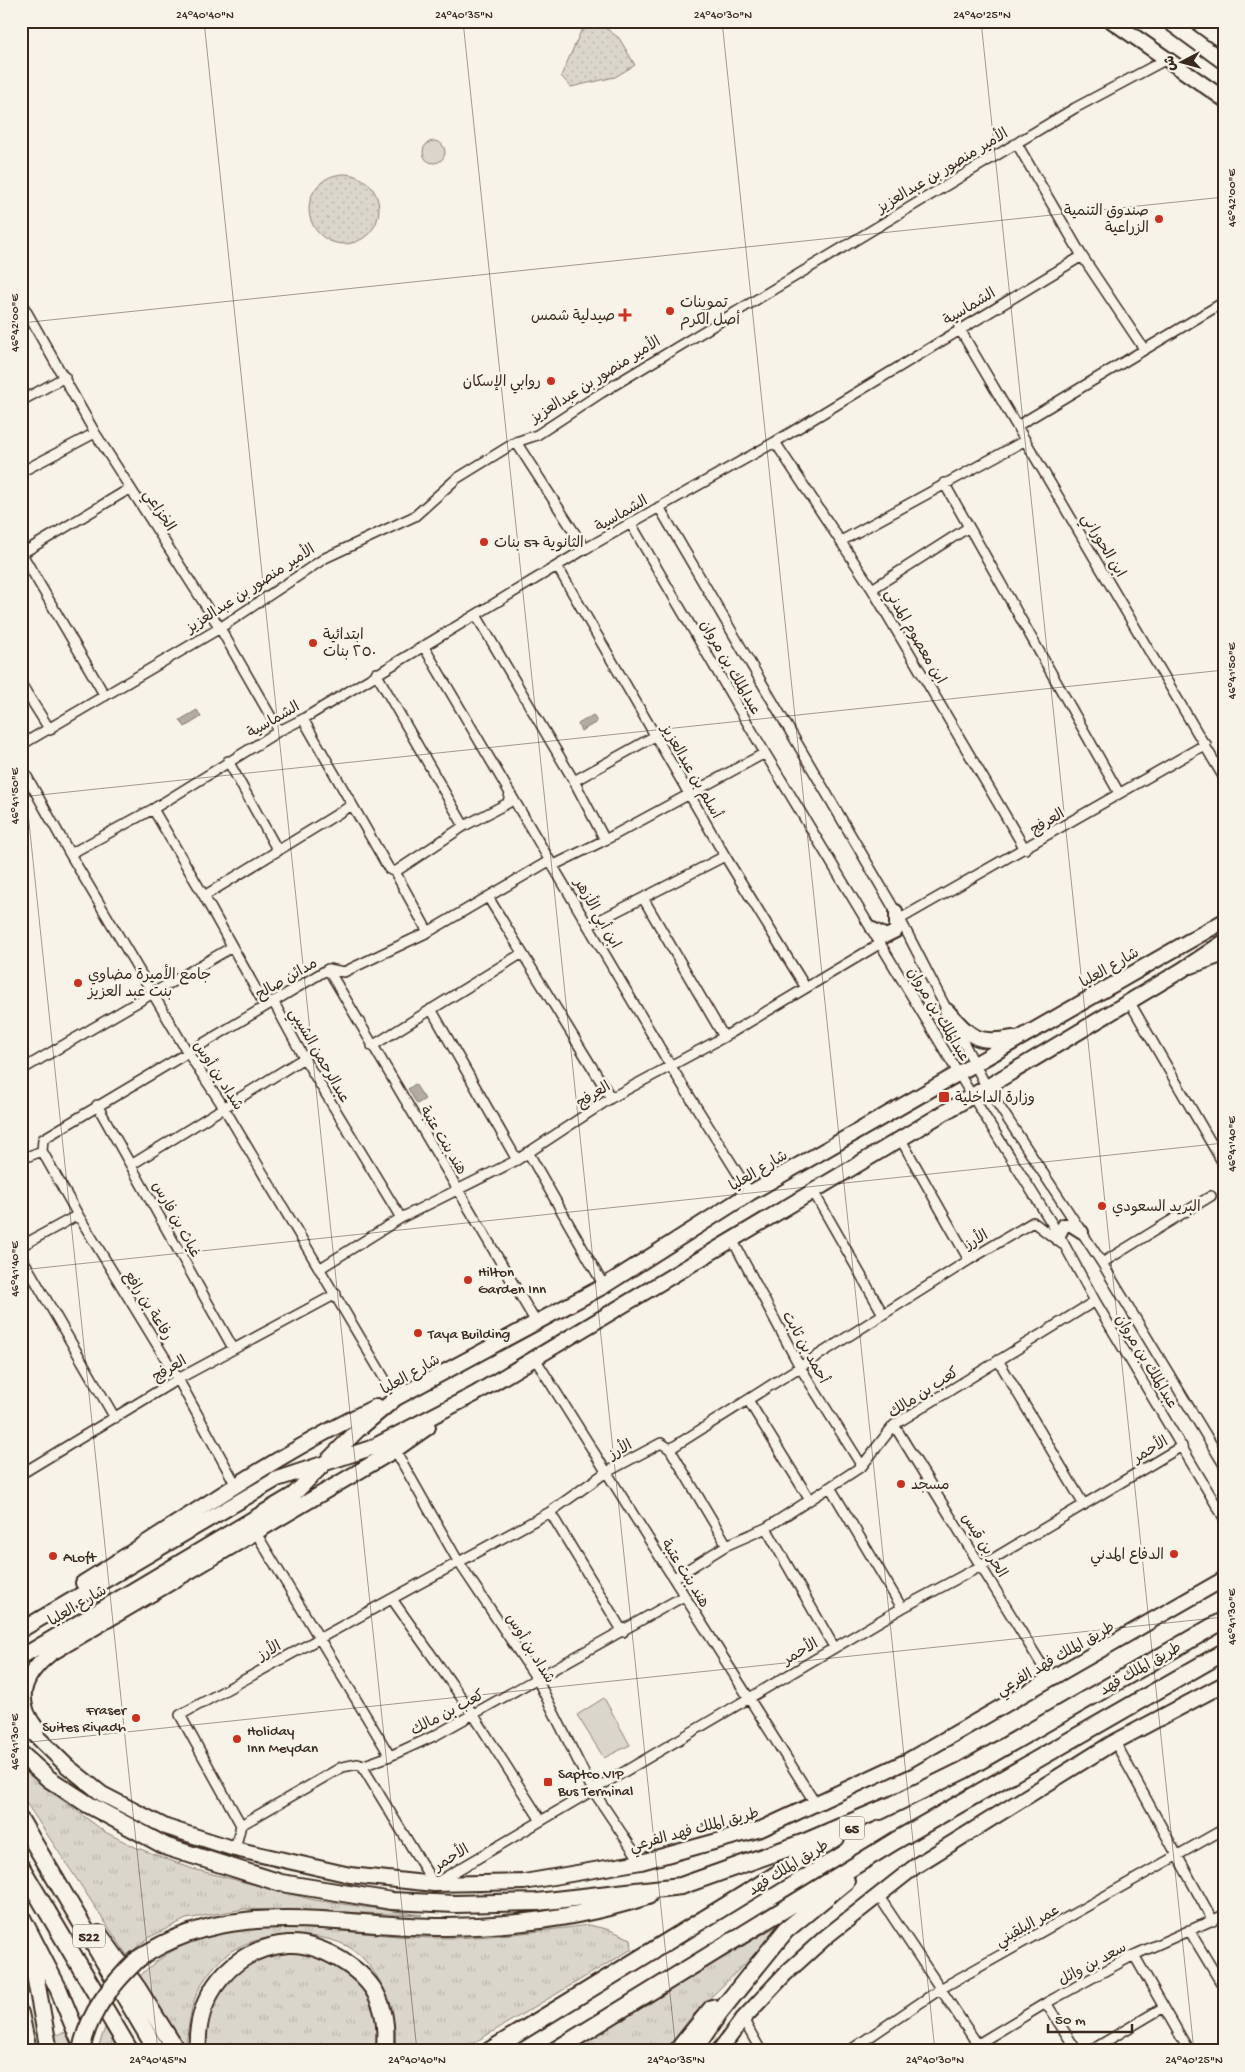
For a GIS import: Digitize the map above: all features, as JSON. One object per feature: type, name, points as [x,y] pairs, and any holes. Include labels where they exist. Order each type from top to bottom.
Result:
[{"type":"highway","name":"طريق الملك فهد","points":[[489,2051],[889,1806],[964,1770],[1224,1620]]},
{"type":"highway","name":"طريق الملك فهد","points":[[554,2051],[895,1841],[1224,1652]]},
{"type":"highway","points":[[21,1754],[49,1779],[89,1806],[167,1847],[280,1883],[392,1901],[455,1904],[537,1902],[681,1886]]},
{"type":"highway","points":[[83,2051],[95,2013],[114,1981],[138,1959],[159,1945],[205,1927],[245,1920],[289,1919],[447,1927],[518,1923],[575,1916],[617,1906],[681,1886],[805,1842],[889,1806]]},
{"type":"highway","name":"522","points":[[21,1821],[157,2051]]},
{"type":"highway","points":[[693,2051],[786,1930],[895,1841]]},
{"type":"highway","points":[[36,1847],[138,1989],[177,2051]]},
{"type":"highway","name":"522","points":[[21,1867],[130,2051]]},
{"type":"highway","points":[[21,1916],[58,1988],[83,2051]]},
{"type":"highway","points":[[21,1935],[35,1976],[49,2051]]},
{"type":"highway","points":[[677,2051],[734,1984],[777,1942]]},
{"type":"highway","points":[[198,2051],[199,2018],[214,1986],[222,1976],[240,1960],[260,1950],[290,1944],[311,1948],[342,1961],[358,1972],[373,1989],[385,2021],[385,2051]]},
{"type":"main road","points":[[1112,21],[1165,60],[1224,99]]},
{"type":"main road","points":[[1173,25],[1224,62]]},
{"type":"main road","name":"شارع العليا","points":[[21,1657],[293,1495],[323,1464],[396,1398],[604,1286],[750,1193],[1224,921]]},
{"type":"main road","name":"شارع العليا","points":[[21,1630],[277,1479],[371,1448],[475,1394],[971,1094],[1182,970],[1224,942]]},
{"type":"main road","points":[[947,1011],[967,1033],[976,1039],[993,1042],[1022,1036]]},
{"type":"main road","points":[[67,1766],[27,1715],[25,1682],[33,1668],[50,1654],[395,1450],[475,1394]]},
{"type":"main road","points":[[21,1621],[344,1423],[396,1398]]},
{"type":"main road","name":"طريق الملك فهد الفرعي","points":[[67,1766],[102,1794],[166,1827],[236,1850],[350,1875],[434,1884],[524,1882],[641,1862],[761,1829],[907,1761],[1224,1579]]},
{"type":"main road","points":[[719,2051],[743,2020],[792,1968],[827,1936],[917,1865],[1115,1742],[1224,1684]]},
{"type":"main road","points":[[21,1721],[67,1766]]},
{"type":"main road","points":[[21,2013],[29,2051]]},
{"type":"street","points":[[1173,25],[1194,21]]},
{"type":"street","name":"الأمير منصور بن عبدالعزيز","points":[[21,745],[50,730],[220,628],[325,558],[415,516],[456,479],[516,442],[537,434],[609,388],[1018,144],[1075,108],[1165,60]]},
{"type":"street","points":[[1018,144],[1082,256],[1144,349]]},
{"type":"street","name":"الشماسية","points":[[70,854],[153,809],[228,761],[303,719],[376,673],[424,647],[585,549],[774,442],[959,328],[1082,256]]},
{"type":"street","name":"الخزاعي","points":[[21,302],[95,433],[129,489],[220,628],[279,731]]},
{"type":"street","points":[[1018,426],[1224,302]]},
{"type":"street","name":"ابن الحوراني","points":[[959,328],[1018,426],[1024,441],[1206,744],[1224,778]]},
{"type":"street","points":[[21,401],[65,377]]},
{"type":"street","points":[[21,472],[95,433]]},
{"type":"street","points":[[841,541],[944,483],[1024,441]]},
{"type":"street","points":[[516,442],[585,549]]},
{"type":"street","name":"ابن معصوم المدني","points":[[774,442],[872,589],[1025,850]]},
{"type":"street","points":[[944,483],[1119,793]]},
{"type":"street","points":[[104,696],[22,554],[129,489]]},
{"type":"street","name":"عبدالملك بن مروان","points":[[659,507],[898,915],[986,1086],[1102,1263],[1224,1465]]},
{"type":"street","name":"عبدالملك بن مروان","points":[[631,524],[765,753],[1061,1239],[1094,1301],[1224,1518]]},
{"type":"street","points":[[872,589],[969,527]]},
{"type":"street","name":"أسلم بن عبدالعزيز","points":[[557,566],[725,856],[806,988]]},
{"type":"street","points":[[476,615],[574,781],[605,840]]},
{"type":"street","name":"ابن أبي الأزهر","points":[[424,647],[670,1065],[750,1193]]},
{"type":"street","points":[[376,673],[464,826]]},
{"type":"street","points":[[21,684],[50,730]]},
{"type":"street","points":[[303,719],[389,869],[395,872],[428,932]]},
{"type":"street","points":[[574,781],[655,736]]},
{"type":"street","name":"العرفج","points":[[898,915],[1025,850],[1119,793],[1206,744]]},
{"type":"street","name":"مدائن صالح","points":[[42,1139],[328,969],[344,972],[428,932],[551,863],[605,840],[765,753]]},
{"type":"street","points":[[228,761],[278,851]]},
{"type":"street","name":"شداد بن أوس","points":[[21,766],[70,854],[188,1053],[224,1106],[396,1398]]},
{"type":"street","points":[[395,872],[464,826],[508,803],[510,792]]},
{"type":"street","points":[[204,896],[352,805]]},
{"type":"street","name":"عبدالرحمن الشيبي","points":[[153,809],[263,1002],[273,1001],[304,1058],[401,1218]]},
{"type":"street","points":[[588,926],[725,856]]},
{"type":"street","points":[[488,897],[611,1098]]},
{"type":"street","points":[[643,898],[724,1037]]},
{"type":"street","points":[[1200,934],[1224,913]]},
{"type":"street","points":[[873,929],[886,936],[896,931],[898,915]]},
{"type":"street","name":"العرفج","points":[[320,1269],[401,1218],[459,1191],[517,1160],[611,1098],[724,1037],[881,943]]},
{"type":"street","points":[[21,1070],[232,947]]},
{"type":"street","points":[[372,1046],[522,954]]},
{"type":"street","points":[[1182,970],[1224,955]]},
{"type":"street","name":"هند بنت عتبة","points":[[328,969],[536,1324]]},
{"type":"street","points":[[1129,1001],[1224,1165]]},
{"type":"street","points":[[431,1009],[517,1160]]},
{"type":"street","points":[[131,1166],[224,1106],[304,1058]]},
{"type":"street","name":"غياث بن فارس","points":[[97,1105],[233,1348]]},
{"type":"street","points":[[900,1138],[969,1260]]},
{"type":"street","name":"رفاعة بن رافع","points":[[42,1139],[42,1151],[78,1215],[178,1378],[237,1487]]},
{"type":"street","points":[[22,1158],[42,1151]]},
{"type":"street","points":[[528,1152],[604,1286]]},
{"type":"street","points":[[813,1191],[883,1314]]},
{"type":"street","points":[[1102,1263],[1211,1196]]},
{"type":"street","points":[[21,1246],[78,1215]]},
{"type":"street","name":"الأرز","points":[[241,1825],[180,1715],[319,1637],[550,1512],[605,1473],[661,1443],[670,1449],[969,1260],[1034,1222],[1061,1239]]},
{"type":"street","points":[[1061,1239],[1064,1225],[1071,1225],[1082,1232]]},
{"type":"street","name":"أحمد بن ثابت","points":[[732,1239],[800,1367],[862,1466]]},
{"type":"street","points":[[21,1256],[115,1418]]},
{"type":"street","name":"العرفج","points":[[21,1474],[178,1378],[336,1294]]},
{"type":"street","name":"كعب بن مالك","points":[[674,1578],[727,1545],[766,1528],[862,1466],[894,1425],[1094,1301]]},
{"type":"street","name":"هند بنت عتبة","points":[[534,1357],[605,1473],[674,1578],[815,1803]]},
{"type":"street","points":[[998,1360],[1084,1505]]},
{"type":"street","points":[[748,1400],[810,1500]]},
{"type":"street","name":"الحر بن قيس","points":[[894,1425],[1051,1680]]},
{"type":"street","name":"الأحمر","points":[[434,1884],[540,1819],[834,1647],[981,1566],[1182,1446]]},
{"type":"street","points":[[670,1449],[727,1545]]},
{"type":"street","name":"شداد بن أوس","points":[[395,1450],[458,1561],[537,1679],[592,1789],[641,1862]]},
{"type":"street","points":[[830,1487],[902,1608]]},
{"type":"street","points":[[550,1512],[622,1632]]},
{"type":"street","points":[[766,1528],[834,1647]]},
{"type":"street","points":[[256,1533],[390,1756]]},
{"type":"street","name":"كعب بن مالك","points":[[241,1825],[342,1767],[358,1764],[362,1766],[390,1756],[436,1735],[684,1596]]},
{"type":"street","points":[[392,1599],[473,1714],[540,1819]]},
{"type":"street","points":[[1115,1742],[1176,1857],[1213,1921]]},
{"type":"street","points":[[362,1766],[434,1884]]},
{"type":"street","points":[[236,1850],[241,1825]]},
{"type":"street","name":"عمر البلقيني","points":[[849,2051],[942,1988],[1224,1829]]},
{"type":"street","points":[[878,1894],[980,2048]]},
{"type":"street","name":"سعد بن وائل","points":[[980,2048],[1046,2003],[1134,1955],[1224,1915]]},
{"type":"street","points":[[1189,1930],[1224,1988]]},
{"type":"street","points":[[1134,1955],[1190,2051]]},
{"type":"street","points":[[1046,2003],[1077,2051]]},
{"type":"street","points":[[1090,2051],[1164,2008]]},
{"type":"street","points":[[743,2020],[761,2051]]},
{"type":"green space","points":[[600,24],[619,38],[635,65],[615,77],[571,87],[561,76],[581,31]]},
{"type":"green space","points":[[434,141],[442,144],[445,152],[442,160],[434,163],[426,160],[423,152],[426,144]]},
{"type":"green space","points":[[344,174],[357,177],[369,184],[376,196],[379,209],[376,222],[369,234],[357,241],[344,244],[331,241],[319,234],[312,222],[309,209],[312,196],[319,184],[331,177]]},
{"type":"green space","points":[[604,1698],[630,1745],[604,1758],[577,1715]]},
{"type":"green space","points":[[21,1769],[105,1832],[135,1847],[193,1869],[314,1900],[422,1915],[244,1909],[186,1919],[150,1937],[127,1955],[21,1795]]},
{"type":"green space","points":[[791,1918],[692,2016],[665,2051],[560,2051]]},
{"type":"green space","points":[[589,1925],[610,1930],[631,1939],[632,1949],[460,2051],[395,2051],[394,2023],[391,2009],[380,1981],[363,1958],[352,1949],[324,1938],[288,1936],[269,1938],[237,1948],[225,1956],[209,1973],[197,1992],[192,2007],[185,2048],[139,1977],[170,1953],[204,1938],[242,1930],[282,1928],[460,1938]]},
{"type":"green space","points":[[276,1949],[329,1956],[368,1993],[378,2018],[378,2051],[205,2051],[208,2009],[229,1975]]},
{"type":"green space","points":[[105,2028],[118,2049],[119,2051],[97,2051]]},
{"type":"green space","points":[[67,2032],[75,2051],[57,2051],[55,2035]]},
{"type":"shaded area","points":[[197,710],[201,717],[185,727],[180,720]]},
{"type":"shaded area","points":[[593,715],[597,722],[581,731],[578,724]]},
{"type":"shaded area","points":[[415,1084],[425,1099],[417,1104],[408,1089]]},
{"type":"place","name":"صندوق التنمية الزراعية","points":[[1159,219]]},
{"type":"place","name":"تموينات أصل الكرم","points":[[670,311]]},
{"type":"place","name":"صيدلية شمس","points":[[625,315]]},
{"type":"place","name":"روابي الإسكان","points":[[551,381]]},
{"type":"place","name":"الثانوية 57 بنات","points":[[484,542]]},
{"type":"place","name":"ابتدائية ٢٥٠ بنات","points":[[313,643]]},
{"type":"place","name":"جامع الأميرة مضاوي بنت عبد العزيز","points":[[78,983]]},
{"type":"place","name":"وزارة الداخلية","points":[[944,1097]]},
{"type":"place","name":"البريد السعودي","points":[[1102,1206]]},
{"type":"place","name":"Hilton Garden Inn","points":[[468,1280]]},
{"type":"place","name":"Taya Building","points":[[418,1333]]},
{"type":"place","name":"مسجد","points":[[901,1484]]},
{"type":"place","name":"الدفاع المدني","points":[[1174,1554]]},
{"type":"place","name":"ALoft","points":[[53,1556]]},
{"type":"place","name":"Fraser Suites Riyadh","points":[[136,1718]]},
{"type":"place","name":"Holiday Inn Meydan","points":[[237,1739]]},
{"type":"place","name":"Saptco VIP Bus Terminal","points":[[548,1782]]}]
